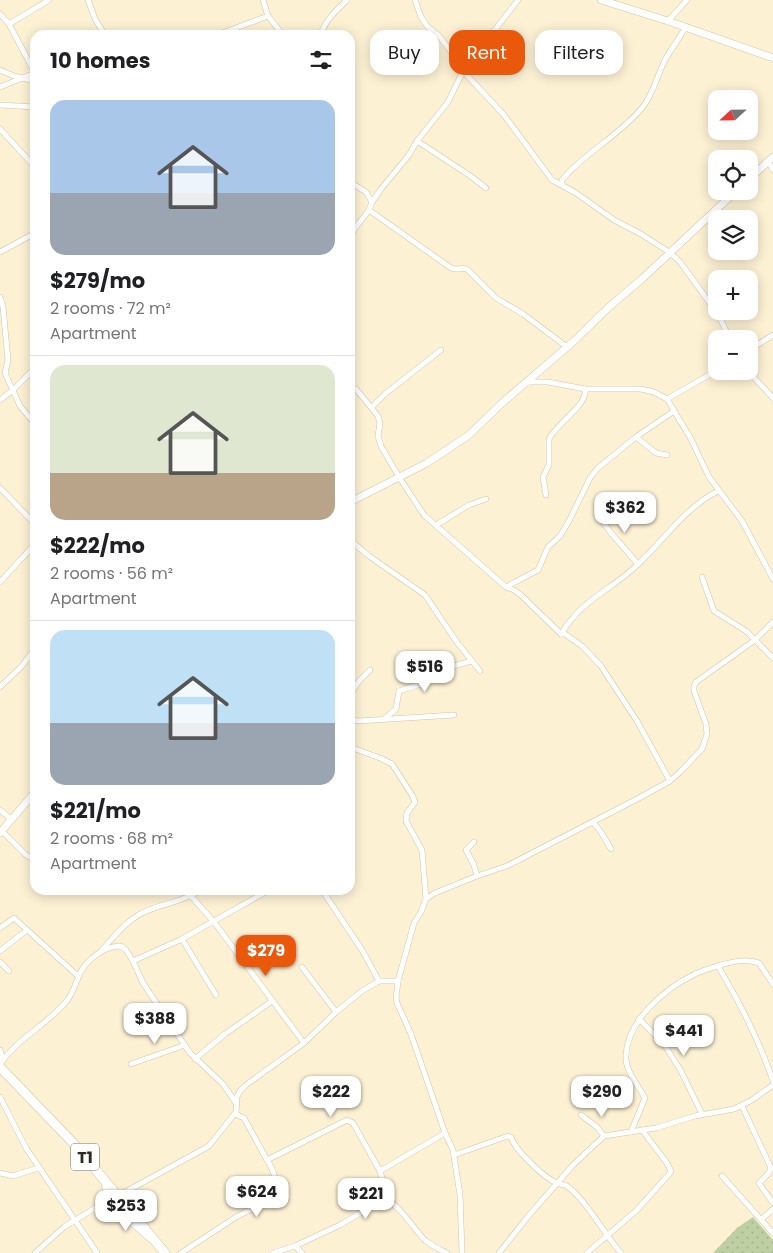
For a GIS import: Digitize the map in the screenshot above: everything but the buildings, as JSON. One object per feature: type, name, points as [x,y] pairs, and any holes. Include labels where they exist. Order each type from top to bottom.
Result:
[{"type":"highway","name":"T1","points":[[1,1064],[118,1196],[162,1250]]},
{"type":"street","points":[[10,24],[49,0]]},
{"type":"street","points":[[88,0],[95,19],[102,30]]},
{"type":"street","points":[[263,0],[268,16],[278,30]]},
{"type":"street","points":[[322,30],[328,20],[347,0]]},
{"type":"street","points":[[416,0],[427,26],[444,42],[449,50]]},
{"type":"street","points":[[495,30],[518,0]]},
{"type":"street","points":[[601,0],[668,21],[773,58]]},
{"type":"street","points":[[668,21],[687,0]]},
{"type":"street","points":[[0,14],[10,24],[30,63]]},
{"type":"street","points":[[230,30],[268,16]]},
{"type":"street","points":[[562,184],[562,180],[566,175],[633,118],[642,108],[666,58],[685,28]]},
{"type":"street","points":[[0,70],[30,80]]},
{"type":"street","points":[[0,87],[30,75]]},
{"type":"street","points":[[355,228],[369,210],[372,202],[448,102],[461,75]]},
{"type":"street","points":[[467,75],[504,114],[552,180],[562,184],[614,220],[641,234],[669,252],[680,262],[718,314],[726,330]]},
{"type":"street","points":[[0,105],[30,107]]},
{"type":"street","points":[[0,129],[30,162]]},
{"type":"street","points":[[418,141],[486,188]]},
{"type":"street","points":[[758,170],[770,159],[773,170]]},
{"type":"street","points":[[355,185],[366,192],[372,202]]},
{"type":"street","points":[[355,499],[427,463],[469,435],[525,382],[567,347],[608,307],[643,278],[726,200]]},
{"type":"street","points":[[369,210],[451,268],[456,270],[467,269],[496,298],[523,314],[567,347]]},
{"type":"street","points":[[0,252],[30,236]]},
{"type":"street","points":[[0,297],[3,307],[8,360],[5,373]]},
{"type":"street","points":[[758,344],[773,335]]},
{"type":"street","points":[[372,407],[384,394],[441,350]]},
{"type":"street","points":[[0,368],[5,373],[24,413],[30,419]]},
{"type":"street","points":[[0,400],[30,373]]},
{"type":"street","points":[[668,399],[708,376]]},
{"type":"street","points":[[756,380],[773,398]]},
{"type":"street","points":[[525,382],[548,382],[585,389],[641,389],[654,392],[668,399],[691,439],[709,477],[742,521],[773,579]]},
{"type":"street","points":[[356,389],[378,416],[380,423],[379,441],[399,477],[424,515],[506,587],[522,596],[561,634],[565,634],[582,646],[601,666],[637,721],[670,781]]},
{"type":"street","points":[[546,495],[543,478],[549,465],[549,439],[562,422],[582,403],[586,396],[585,389]]},
{"type":"street","points":[[506,587],[538,570],[548,547],[560,536],[592,476],[601,465],[636,437],[674,411]]},
{"type":"street","points":[[636,437],[656,452],[667,455]]},
{"type":"street","points":[[0,488],[30,519]]},
{"type":"street","points":[[561,634],[579,609],[638,564],[692,509],[708,496],[718,491]]},
{"type":"street","points":[[436,525],[469,505],[486,498]]},
{"type":"street","points":[[597,514],[638,564]]},
{"type":"street","points":[[355,544],[425,594],[456,641],[480,671]]},
{"type":"street","points":[[0,582],[30,549]]},
{"type":"street","points":[[702,577],[714,611],[746,632],[773,658]]},
{"type":"street","points":[[426,899],[476,876],[507,866],[670,781],[702,749],[706,738],[706,724],[695,695],[694,685],[699,678],[755,640],[773,622]]},
{"type":"street","points":[[0,687],[30,654]]},
{"type":"street","points":[[384,720],[396,709],[399,691],[424,683],[440,670],[472,661]]},
{"type":"street","points":[[355,687],[359,680],[370,670]]},
{"type":"street","points":[[355,720],[454,715]]},
{"type":"street","points":[[355,749],[392,764],[415,802],[407,812],[406,821],[422,850],[426,899],[414,923],[398,981],[396,998],[411,1034],[454,1155],[460,1195],[462,1253]]},
{"type":"street","points":[[30,798],[1,832],[30,857]]},
{"type":"street","points":[[0,810],[12,820]]},
{"type":"street","points":[[593,822],[610,849]]},
{"type":"street","points":[[474,842],[466,850],[474,865],[476,876]]},
{"type":"street","points":[[133,961],[182,939],[260,895]]},
{"type":"street","points":[[325,895],[362,950],[379,981]]},
{"type":"street","points":[[1,1064],[15,1046],[64,1005],[70,997],[78,976],[87,962],[100,952],[117,933],[143,913],[191,896],[214,922],[304,1043]]},
{"type":"street","points":[[0,928],[13,917],[78,976]]},
{"type":"street","points":[[0,951],[27,930]]},
{"type":"street","points":[[182,939],[216,995]]},
{"type":"street","points":[[100,952],[121,946],[133,961],[143,982],[185,1045],[195,1059],[223,1084],[236,1103],[237,1109],[209,1146],[118,1196]]},
{"type":"street","points":[[631,1132],[645,1100],[644,1095],[634,1080],[626,1056],[632,1033],[639,1019],[648,1008],[696,973],[737,961],[757,962],[763,967],[773,984]]},
{"type":"street","points":[[0,962],[9,971]]},
{"type":"street","points":[[499,1253],[530,1214],[583,1154],[604,1136],[663,1126],[702,1114],[742,1106],[773,1083],[756,1036],[718,966]]},
{"type":"street","points":[[302,967],[336,1012]]},
{"type":"street","points":[[236,1103],[239,1093],[246,1085],[304,1043],[336,1012],[362,991],[379,981],[398,981]]},
{"type":"street","points":[[195,1059],[225,1034],[272,1001]]},
{"type":"street","points":[[639,1019],[664,1044],[681,1071],[702,1114]]},
{"type":"street","points":[[131,1064],[185,1045]]},
{"type":"street","points":[[0,1050],[1,1064]]},
{"type":"street","points":[[0,1097],[16,1131],[38,1168],[97,1253]]},
{"type":"street","points":[[742,1106],[771,1168],[769,1173],[759,1183],[773,1203]]},
{"type":"street","points":[[182,1253],[236,1217],[274,1198],[276,1195],[274,1174],[267,1160],[244,1118],[235,1114]]},
{"type":"street","points":[[581,1115],[597,1127],[604,1136]]},
{"type":"street","points":[[267,1160],[347,1120],[354,1123],[380,1170],[389,1201],[426,1240],[447,1253]]},
{"type":"street","points":[[587,1253],[637,1210],[671,1170],[642,1130]]},
{"type":"street","points":[[380,1170],[445,1133]]},
{"type":"street","points":[[454,1155],[508,1136],[512,1137],[516,1148],[530,1162],[558,1184],[570,1188],[621,1253]]},
{"type":"street","points":[[0,1173],[13,1176],[38,1168]]},
{"type":"street","points":[[722,1176],[762,1219],[773,1234]]},
{"type":"street","points":[[103,1180],[106,1201],[162,1250]]},
{"type":"street","points":[[35,1253],[64,1227],[106,1201]]},
{"type":"street","points":[[273,1253],[295,1246],[349,1221],[380,1201],[389,1201]]},
{"type":"street","points":[[762,1219],[773,1209]]},
{"type":"street","points":[[295,1246],[302,1253]]},
{"type":"green space","points":[[753,1217],[773,1240],[773,1253],[713,1253],[737,1228]]}]
